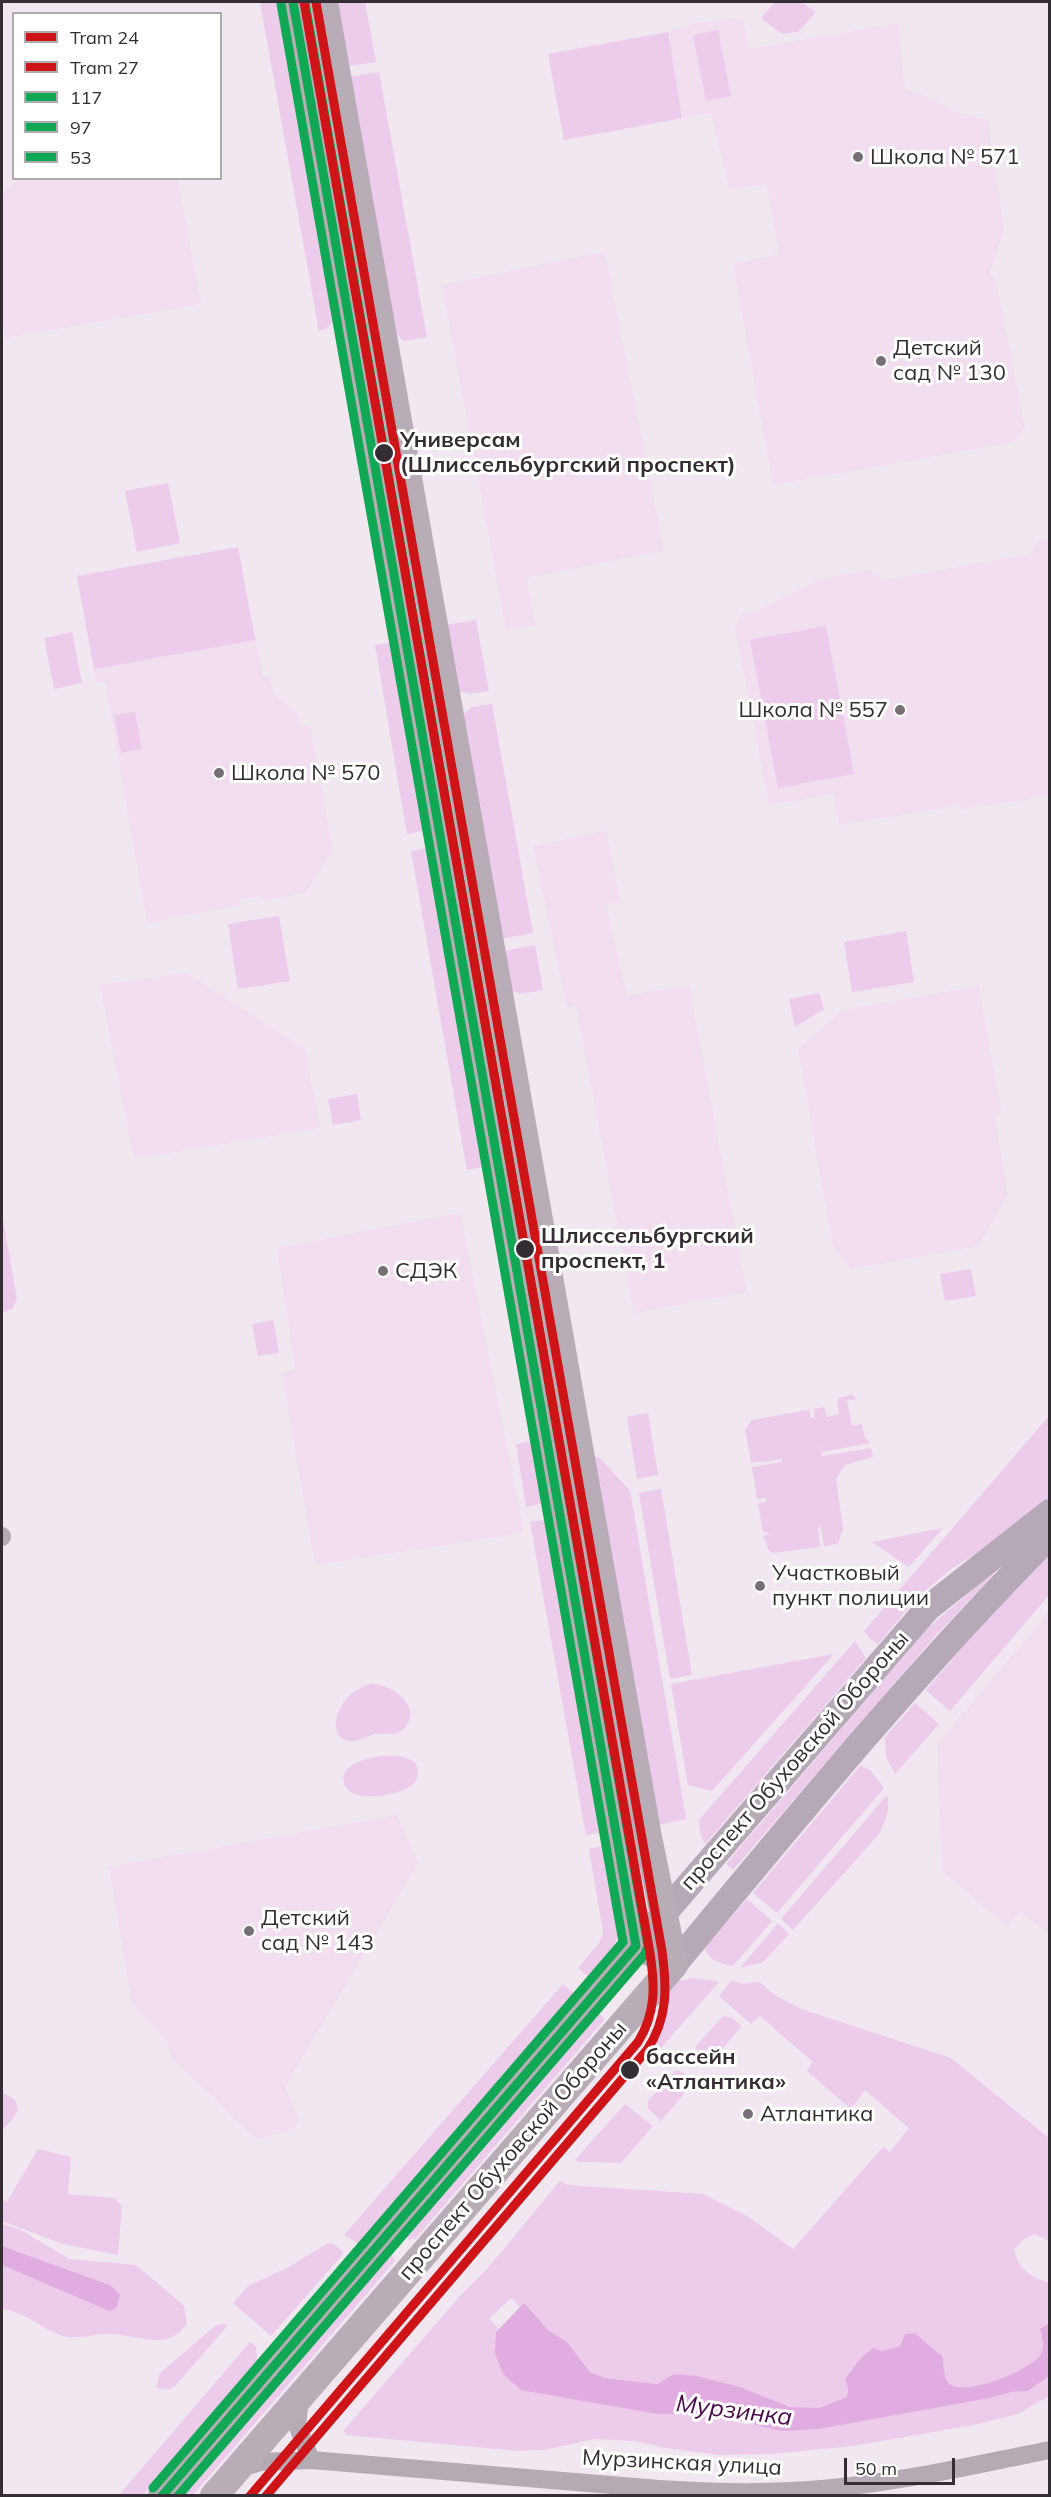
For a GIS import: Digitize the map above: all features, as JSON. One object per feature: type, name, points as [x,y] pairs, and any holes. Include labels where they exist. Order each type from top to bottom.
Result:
[{"type":"main road","points":[[293,2],[636,1946]]},
{"type":"main road","points":[[324,2],[663,1915],[674,1965]]},
{"type":"main road","name":"проспект Обуховской Обороны","points":[[162,2496],[636,1946]]},
{"type":"main road","name":"проспект Обуховской Обороны","points":[[214,2496],[674,1965]]},
{"type":"main road","points":[[389,2232],[420,2258]]},
{"type":"street","name":"проспект Обуховской Обороны","points":[[636,1946],[928,1608],[1050,1512]]},
{"type":"street","name":"проспект Обуховской Обороны","points":[[674,1965],[902,1697],[1000,1587],[1050,1536]]},
{"type":"street","points":[[636,1946],[674,1965]]},
{"type":"street","points":[[300,2396],[297,2425],[310,2460]]},
{"type":"street","name":"Мурзинская улица","points":[[237,2469],[261,2462],[310,2460],[659,2489],[717,2493],[777,2493],[892,2480],[1050,2450]]},
{"type":"shaded area","points":[[260,2],[281,2],[337,317],[326,329],[319,331]]},
{"type":"shaded area","points":[[333,2],[365,2],[376,62],[351,66],[344,63]]},
{"type":"shaded area","points":[[775,2],[801,2],[816,12],[798,32],[782,34],[761,18]]},
{"type":"shaded area","points":[[742,18],[749,49],[898,23],[905,89],[935,100],[951,110],[988,121],[1004,230],[989,274],[996,280],[1025,427],[1014,442],[773,485],[733,264],[779,254],[767,184],[730,190],[711,113],[564,140],[548,54],[668,32],[696,23]]},
{"type":"shaded area","points":[[718,30],[731,96],[706,101],[693,35]]},
{"type":"shaded area","points":[[668,32],[682,118],[564,140],[548,54]]},
{"type":"shaded area","points":[[379,72],[427,337],[404,341],[394,332],[350,77]]},
{"type":"shaded area","points":[[19,180],[178,180],[201,304],[5,338],[2,321],[2,194]]},
{"type":"shaded area","points":[[605,252],[664,550],[526,578],[536,626],[506,629],[442,285]]},
{"type":"shaded area","points":[[168,483],[180,543],[137,552],[125,491]]},
{"type":"shaded area","name":"Школа № 557","points":[[1049,539],[1049,796],[963,809],[956,806],[839,825],[833,794],[769,805],[735,627],[743,614],[757,611],[820,579],[870,570],[885,580],[1031,554],[1034,546],[1040,541]]},
{"type":"shaded area","name":"Школа № 570","points":[[238,547],[263,677],[270,676],[273,693],[298,715],[301,727],[310,725],[333,850],[306,892],[262,901],[261,896],[239,900],[240,905],[147,923],[105,682],[96,682],[77,576]]},
{"type":"shaded area","points":[[238,547],[255,640],[94,669],[77,576]]},
{"type":"shaded area","points":[[476,620],[489,691],[469,694],[457,690],[445,625]]},
{"type":"shaded area","points":[[826,626],[854,774],[778,788],[750,640]]},
{"type":"shaded area","points":[[72,632],[82,683],[54,689],[44,638]]},
{"type":"shaded area","points":[[395,642],[427,828],[407,834],[375,645]]},
{"type":"shaded area","points":[[492,704],[533,933],[501,939],[462,716],[472,707]]},
{"type":"shaded area","points":[[135,712],[142,749],[121,753],[114,715]]},
{"type":"shaded area","points":[[606,831],[620,902],[606,905],[627,996],[689,985],[747,1292],[634,1313],[576,1006],[567,1008],[533,846]]},
{"type":"shaded area","points":[[431,849],[486,1163],[483,1167],[467,1170],[411,851]]},
{"type":"shaded area","points":[[279,916],[290,981],[238,989],[228,924]]},
{"type":"shaded area","points":[[906,931],[914,982],[852,992],[844,942]]},
{"type":"shaded area","points":[[535,945],[543,990],[519,994],[510,989],[503,954],[508,950]]},
{"type":"shaded area","points":[[187,973],[305,1049],[320,1128],[134,1159],[100,985]]},
{"type":"shaded area","points":[[979,986],[1001,1111],[995,1118],[1008,1196],[978,1246],[851,1269],[833,1247],[798,1049],[843,1010]]},
{"type":"shaded area","points":[[819,993],[824,1009],[795,1027],[789,999]]},
{"type":"shaded area","points":[[357,1094],[361,1120],[333,1125],[328,1099]]},
{"type":"shaded area","points":[[460,1213],[524,1533],[315,1565],[282,1373],[295,1369],[277,1248]]},
{"type":"shaded area","points":[[2,1214],[17,1299],[12,1309],[2,1313]]},
{"type":"shaded area","points":[[971,1269],[976,1296],[945,1301],[940,1274]]},
{"type":"shaded area","points":[[273,1320],[279,1353],[258,1356],[252,1324]]},
{"type":"shaded area","points":[[852,1394],[857,1399],[847,1401],[852,1426],[862,1424],[865,1438],[870,1443],[822,1452],[819,1439],[822,1456],[871,1448],[873,1457],[845,1465],[836,1479],[843,1529],[838,1543],[824,1547],[821,1527],[818,1527],[820,1547],[773,1553],[768,1549],[763,1536],[771,1533],[763,1532],[758,1503],[766,1502],[766,1498],[757,1499],[752,1467],[782,1462],[782,1459],[751,1463],[745,1429],[752,1420],[809,1410],[811,1418],[815,1418],[814,1409],[824,1407],[827,1417],[839,1414],[837,1403],[839,1398]]},
{"type":"shaded area","points":[[648,1413],[658,1475],[637,1479],[627,1417]]},
{"type":"shaded area","points":[[1049,1416],[1049,1501],[983,1549],[951,1569],[918,1597],[878,1644],[871,1640],[864,1631]]},
{"type":"shaded area","points":[[536,1440],[547,1502],[526,1507],[516,1444]]},
{"type":"shaded area","points":[[599,1457],[630,1491],[686,1819],[657,1825],[592,1458]]},
{"type":"shaded area","points":[[661,1489],[692,1675],[670,1679],[639,1493]]},
{"type":"shaded area","points":[[550,1519],[605,1832],[586,1835],[530,1522]]},
{"type":"shaded area","points":[[943,1528],[909,1567],[872,1542]]},
{"type":"shaded area","points":[[1049,1547],[1049,1595],[950,1711],[926,1690]]},
{"type":"shaded area","points":[[992,1573],[994,1575],[936,1635],[733,1870],[726,1864],[928,1628]]},
{"type":"shaded area","points":[[1049,1612],[1049,1935],[1021,1912],[1007,1926],[942,1871],[937,1744]]},
{"type":"shaded area","points":[[855,1641],[866,1658],[705,1844],[701,1837],[699,1820]]},
{"type":"shaded area","points":[[834,1654],[712,1791],[688,1785],[671,1684]]},
{"type":"shaded area","points":[[371,1684],[391,1689],[406,1702],[410,1710],[407,1726],[398,1733],[375,1734],[355,1741],[342,1739],[336,1730],[338,1712],[352,1693]]},
{"type":"shaded area","points":[[915,1703],[939,1724],[895,1774],[886,1757],[885,1737]]},
{"type":"shaded area","points":[[381,1756],[410,1759],[417,1767],[418,1773],[414,1783],[406,1789],[386,1795],[365,1796],[348,1790],[344,1783],[346,1771],[362,1760]]},
{"type":"shaded area","points":[[861,1765],[871,1771],[884,1788],[777,1913],[753,1893]]},
{"type":"shaded area","points":[[887,1795],[887,1816],[878,1835],[793,1930],[781,1919]]},
{"type":"shaded area","name":"Детский сад № 143","points":[[397,1815],[418,1863],[285,2087],[299,2120],[295,2128],[258,2140],[172,2059],[167,2040],[132,2004],[109,1867]]},
{"type":"shaded area","points":[[608,1845],[618,1895],[620,1920],[615,1944],[604,1962],[590,1978],[578,1968],[600,1942],[603,1931],[589,1849]]},
{"type":"shaded area","points":[[747,1899],[772,1921],[733,1966],[715,1961],[705,1947]]},
{"type":"shaded area","points":[[778,1923],[789,1934],[763,1962],[740,1968]]},
{"type":"shaded area","points":[[696,1978],[719,1982],[660,2049],[655,2050],[650,2045],[663,2019],[671,1988],[676,1981]]},
{"type":"shaded area","points":[[732,1980],[743,1984],[759,1982],[776,1996],[801,2009],[951,2058],[1049,2138],[1049,2241],[1035,2234],[1023,2240],[1014,2250],[1026,2272],[1049,2282],[1049,2323],[1040,2332],[1045,2341],[1040,2354],[1031,2365],[1003,2378],[978,2385],[958,2387],[947,2379],[943,2357],[915,2333],[905,2334],[900,2346],[882,2351],[848,2388],[847,2397],[819,2408],[790,2407],[740,2387],[674,2374],[657,2384],[605,2378],[590,2372],[567,2342],[548,2330],[523,2303],[520,2307],[511,2298],[489,2319],[498,2328],[496,2332],[521,2389],[657,2414],[710,2414],[745,2424],[819,2429],[990,2398],[1011,2392],[1028,2391],[1049,2376],[1049,2396],[1018,2414],[974,2425],[853,2446],[772,2454],[719,2455],[666,2448],[635,2441],[594,2439],[544,2450],[519,2451],[346,2435],[344,2430],[460,2296],[487,2269],[560,2181],[567,2185],[703,2194],[747,2216],[793,2249],[883,2147],[890,2152],[909,2128],[865,2090],[851,2109],[807,2071],[813,2062],[760,2016],[751,2024],[719,1996]]},
{"type":"shaded area","points":[[563,1984],[575,1994],[359,2244],[344,2235]]},
{"type":"shaded area","points":[[598,2013],[605,2019],[415,2239],[408,2240],[407,2233]]},
{"type":"shaded area","points":[[723,2016],[732,2018],[742,2026],[718,2054],[712,2051],[705,2059],[697,2051],[696,2046]]},
{"type":"shaded area","points":[[675,2071],[680,2071],[689,2077],[684,2083],[689,2088],[661,2121],[648,2108],[648,2101]]},
{"type":"shaded area","points":[[2,2092],[15,2100],[18,2110],[2,2130]]},
{"type":"shaded area","points":[[625,2104],[653,2126],[621,2163],[575,2160]]},
{"type":"shaded area","points":[[38,2149],[71,2157],[68,2194],[114,2198],[122,2206],[118,2255],[63,2244],[2,2221],[2,2199],[7,2202]]},
{"type":"shaded area","points":[[2,2224],[21,2230],[69,2259],[136,2265],[184,2306],[187,2323],[180,2332],[162,2340],[111,2334],[66,2337],[26,2317],[2,2309],[2,2265],[109,2311],[110,2285],[2,2246]]},
{"type":"shaded area","points":[[328,2243],[334,2244],[344,2253],[271,2336],[233,2303],[248,2286],[289,2267]]},
{"type":"shaded area","points":[[390,2255],[395,2259],[394,2262],[193,2495],[180,2496]]},
{"type":"shaded area","points":[[228,2325],[176,2385],[168,2390],[156,2388],[160,2373],[215,2326]]},
{"type":"shaded area","points":[[250,2342],[256,2347],[257,2364],[143,2495],[119,2495]]},
{"type":"water","points":[[2,2246],[110,2285],[120,2295],[116,2308],[109,2311],[2,2265]]},
{"type":"water","name":"Мурзинка","points":[[524,2303],[548,2330],[567,2342],[590,2372],[605,2378],[657,2384],[674,2374],[696,2376],[740,2387],[790,2407],[819,2408],[847,2397],[848,2388],[845,2379],[861,2358],[873,2348],[882,2351],[900,2346],[905,2334],[915,2333],[943,2357],[945,2375],[950,2384],[969,2387],[997,2380],[1034,2361],[1043,2348],[1040,2329],[1049,2323],[1049,2376],[1028,2391],[1011,2392],[990,2398],[819,2429],[782,2431],[710,2414],[657,2414],[521,2390],[503,2374],[495,2353],[496,2332]]},
{"type":"tram line","name":"24","points":[[250,2496],[638,2042],[648,2020],[653,1999],[650,1953],[304,2]]},
{"type":"tram line","name":"27","points":[[266,2496],[647,2050],[659,2026],[665,1990],[662,1951],[316,2]]},
{"type":"transit line","name":"117","points":[[162,2496],[636,1946],[293,2]]},
{"type":"transit line","name":"97","points":[[178,2496],[645,1954],[648,1946],[305,2]]},
{"type":"transit line","name":"53","points":[[153,2488],[623,1942],[281,4]]},
{"type":"place","name":"Школа № 571","points":[[858,157]]},
{"type":"place","name":"Детский сад № 130","points":[[881,361]]},
{"type":"place","name":"Универсам (Шлиссельбургский проспект)","points":[[384,453]]},
{"type":"place","name":"Школа № 557","points":[[900,710]]},
{"type":"place","name":"Школа № 570","points":[[219,773]]},
{"type":"place","name":"Шлиссельбургский проспект, 1","points":[[525,1249]]},
{"type":"place","name":"СДЭК","points":[[383,1271]]},
{"type":"place","name":"Участковый пункт полиции","points":[[760,1586]]},
{"type":"place","name":"Детский сад № 143","points":[[249,1931]]},
{"type":"place","name":"бассейн «Атлантика»","points":[[630,2070]]},
{"type":"place","name":"Атлантика","points":[[748,2114]]}]
